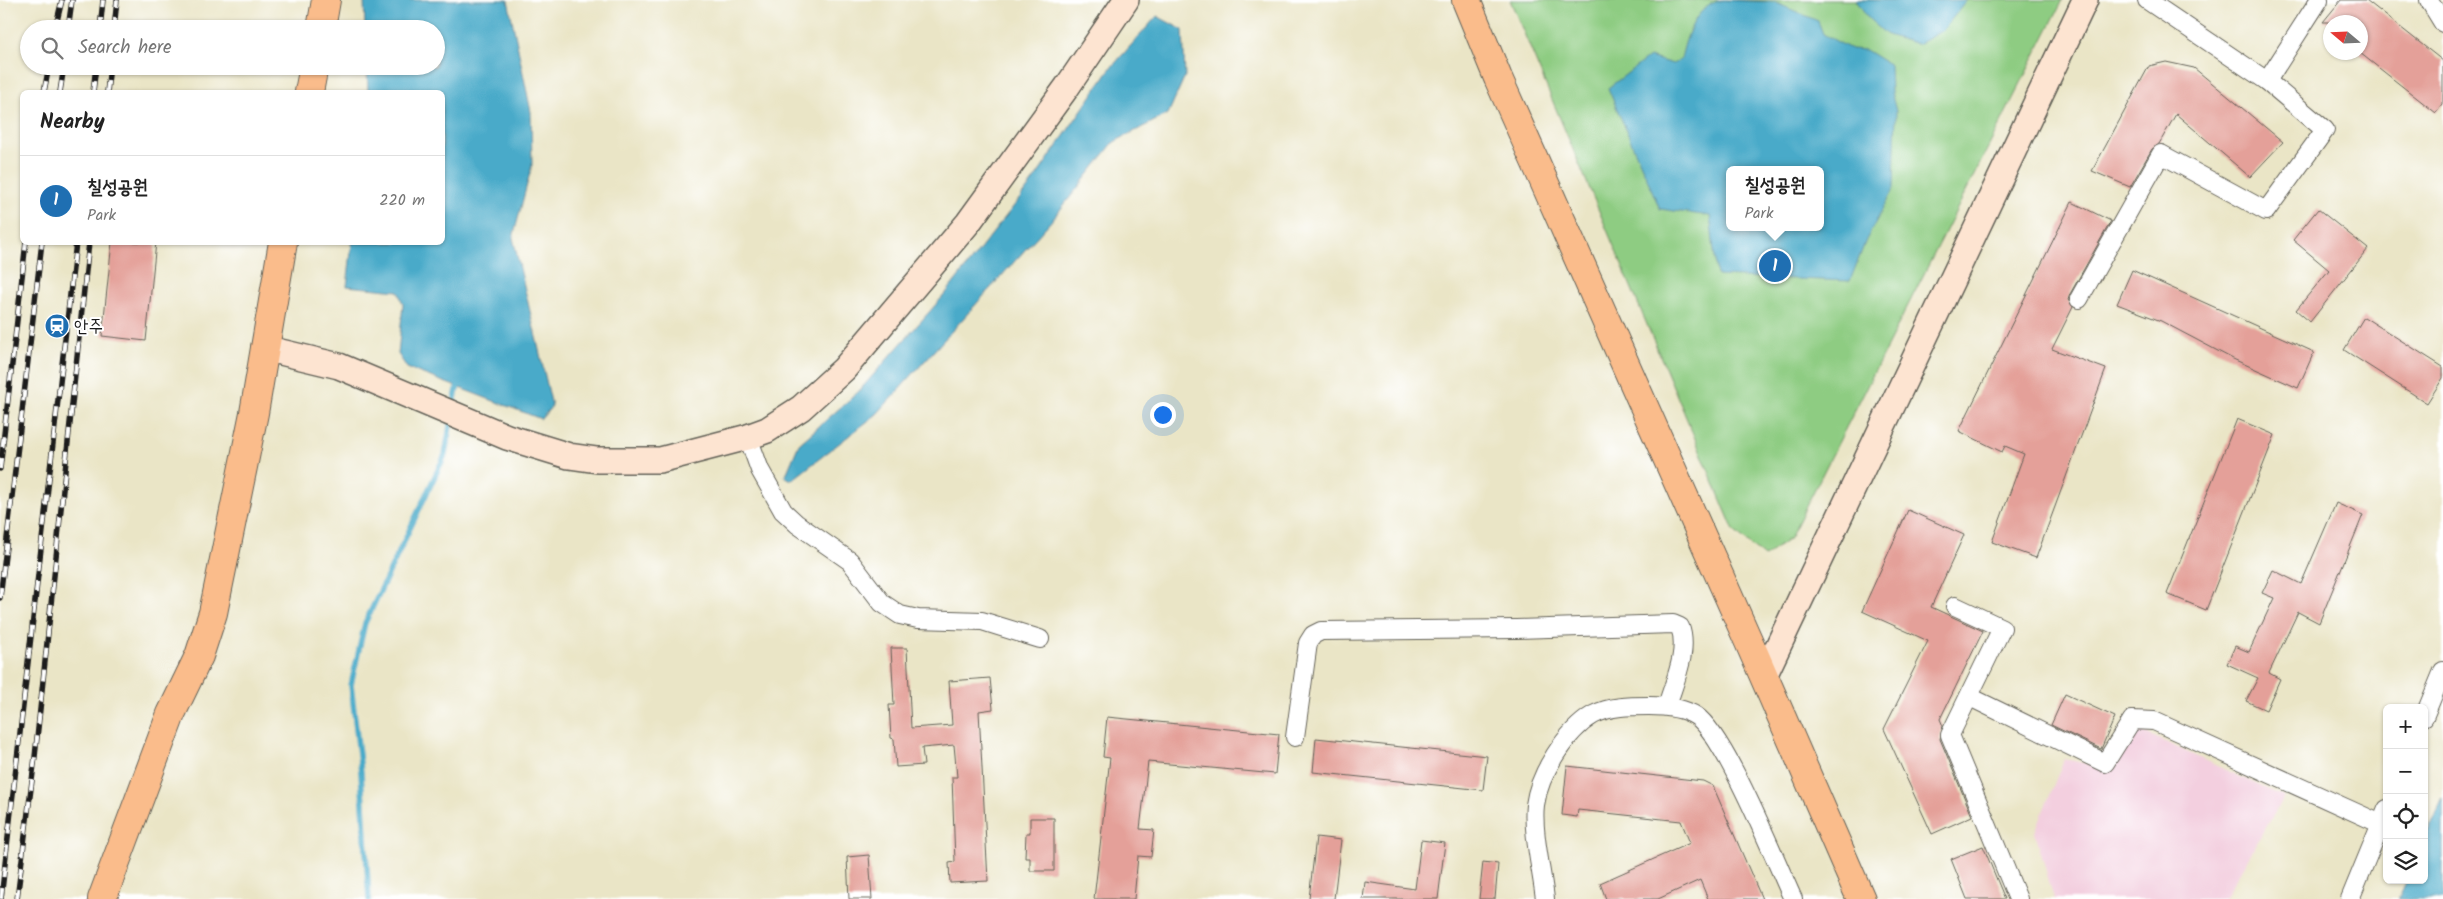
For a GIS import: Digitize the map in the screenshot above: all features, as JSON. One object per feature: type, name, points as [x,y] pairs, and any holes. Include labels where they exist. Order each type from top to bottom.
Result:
[{"type":"main road","points":[[323,20],[326,0]]},
{"type":"main road","points":[[1466,0],[1502,87],[1861,899]]},
{"type":"main road","points":[[309,90],[312,75]]},
{"type":"main road","points":[[102,899],[171,714],[199,656],[213,613],[254,413],[282,245]]},
{"type":"street","points":[[264,348],[339,366],[507,437],[569,456],[597,460],[660,460],[748,437],[767,430],[801,408],[844,369],[968,224],[1067,87],[1126,0]]},
{"type":"street","points":[[1764,676],[2085,0]]},
{"type":"street","points":[[2079,299],[2161,154],[2266,211],[2324,130],[2267,81],[2147,0]]},
{"type":"street","points":[[2267,81],[2319,0]]},
{"type":"street","points":[[2429,0],[2443,23]]},
{"type":"street","points":[[748,437],[760,470],[783,511],[797,524],[850,561],[882,603],[900,615],[918,619],[982,621],[1040,639]]},
{"type":"street","points":[[1956,606],[2002,628],[1950,735],[2018,899]]},
{"type":"street","points":[[1295,737],[1308,643],[1313,635],[1321,631],[1516,629],[1673,624],[1680,627],[1684,637],[1683,649],[1667,706]]},
{"type":"street","points":[[2428,707],[2443,671]]},
{"type":"street","points":[[1970,697],[2105,763],[2132,720],[2154,720],[2383,817]]},
{"type":"street","points":[[1545,899],[1535,805],[1542,778],[1565,740],[1593,716],[1612,708],[1667,706],[1696,716],[1708,728],[1716,740],[1748,800],[1793,899]]},
{"type":"street","points":[[2350,899],[2383,819]]},
{"type":"shaded area","points":[[2137,729],[2284,797],[2224,899],[2054,899],[2035,832],[2064,759],[2110,768]]},
{"type":"green space","points":[[1510,0],[2063,0],[1790,538],[1764,557],[1734,531]]},
{"type":"water","points":[[364,0],[508,0],[531,112],[532,165],[513,238],[552,406],[541,419],[407,368],[398,354],[403,304],[398,291],[347,286],[352,245],[445,245],[445,90],[368,90],[367,75],[445,75],[445,20],[365,20]]},
{"type":"water","points":[[1723,0],[1774,2],[1818,21],[1823,34],[1851,49],[1866,50],[1890,65],[1891,92],[1896,111],[1894,188],[1866,240],[1850,281],[1717,276],[1710,216],[1660,209],[1608,88],[1649,57],[1673,64],[1681,59],[1689,31],[1699,14],[1706,8]]},
{"type":"water","points":[[1856,0],[1967,0],[1943,30],[1918,44],[1887,35],[1869,19]]},
{"type":"water","points":[[1157,16],[1183,30],[1185,76],[1168,114],[1114,142],[1052,220],[877,414],[792,480],[785,477],[799,444],[858,392],[946,293],[1031,184],[1109,70]]},
{"type":"water","points":[[2443,798],[2443,899],[2398,899],[2405,884],[2428,884],[2428,831]]},
{"type":"building","points":[[2341,0],[2366,0],[2443,61],[2443,104],[2436,113],[2368,59],[2368,15],[2329,15]]},
{"type":"building","points":[[2166,62],[2194,68],[2283,142],[2250,177],[2176,114],[2159,144],[2152,149],[2130,187],[2092,171],[2149,66]]},
{"type":"building","points":[[2072,202],[2111,221],[2070,294],[2068,300],[2073,307],[2052,349],[2106,369],[2036,558],[1992,542],[2024,454],[2005,446],[2002,452],[1959,431]]},
{"type":"building","points":[[2318,209],[2368,249],[2310,322],[2296,310],[2329,270],[2293,240]]},
{"type":"building","points":[[112,245],[156,245],[146,341],[102,336]]},
{"type":"building","points":[[2132,270],[2314,352],[2298,388],[2233,359],[2161,321],[2117,304]]},
{"type":"building","points":[[2364,317],[2443,367],[2443,378],[2427,403],[2344,350]]},
{"type":"building","points":[[2237,419],[2275,435],[2206,610],[2167,594]]},
{"type":"building","points":[[2336,503],[2363,515],[2319,623],[2298,612],[2269,673],[2280,679],[2266,710],[2246,701],[2258,678],[2227,664],[2235,646],[2249,652],[2274,598],[2262,593],[2273,570],[2301,584]]},
{"type":"building","points":[[1908,510],[1964,535],[1931,607],[1983,631],[1940,719],[1943,726],[1940,739],[1972,816],[1932,834],[1884,729],[1928,641],[1862,611]]},
{"type":"building","points":[[891,648],[907,648],[911,728],[952,725],[949,681],[990,678],[993,709],[979,711],[988,881],[950,883],[949,863],[955,862],[952,777],[957,777],[954,745],[922,748],[924,765],[896,767],[894,739],[891,738],[889,705],[894,705]]},
{"type":"building","points":[[2065,694],[2115,717],[2101,749],[2051,725]]},
{"type":"building","points":[[1107,717],[1279,734],[1275,774],[1148,762],[1140,829],[1154,830],[1151,857],[1138,856],[1134,899],[1094,899],[1110,758],[1103,757]]},
{"type":"building","points":[[1316,738],[1487,756],[1483,790],[1313,772]]},
{"type":"building","points":[[1567,766],[1703,781],[1713,786],[1762,899],[1708,899],[1700,880],[1658,899],[1606,899],[1600,883],[1690,843],[1681,821],[1578,810],[1577,817],[1562,815]]},
{"type":"building","points":[[1030,818],[1054,818],[1054,871],[1030,871],[1030,858],[1025,858],[1026,833],[1030,833]]},
{"type":"building","points":[[1316,837],[1341,840],[1334,899],[1309,899]]},
{"type":"building","points":[[1421,840],[1445,843],[1438,899],[1363,899],[1365,882],[1415,889]]},
{"type":"building","points":[[1983,846],[2005,899],[1967,899],[1951,859]]},
{"type":"building","points":[[869,855],[872,899],[849,899],[847,857]]},
{"type":"building","points":[[1483,862],[1498,864],[1495,899],[1479,899]]},
{"type":"waterway","points":[[453,408],[459,380]]},
{"type":"waterway","points":[[369,899],[361,772],[351,685],[365,623],[445,455],[451,420]]},
{"type":"railway","points":[[57,20],[62,0]]},
{"type":"railway","points":[[69,20],[72,0]]},
{"type":"railway","points":[[101,20],[103,0]]},
{"type":"railway","points":[[115,20],[117,0]]},
{"type":"railway","points":[[44,90],[47,75]]},
{"type":"railway","points":[[60,90],[63,75]]},
{"type":"railway","points":[[93,90],[95,75]]},
{"type":"railway","points":[[107,90],[109,75]]},
{"type":"railway","points":[[0,469],[26,245]]},
{"type":"railway","points":[[0,598],[42,245]]},
{"type":"railway","points":[[1,899],[76,245]]},
{"type":"railway","points":[[17,899],[35,757],[89,245]]},
{"type":"place","name":"칠성공원","points":[[1775,266]]},
{"type":"place","name":"안주","points":[[57,326]]}]
